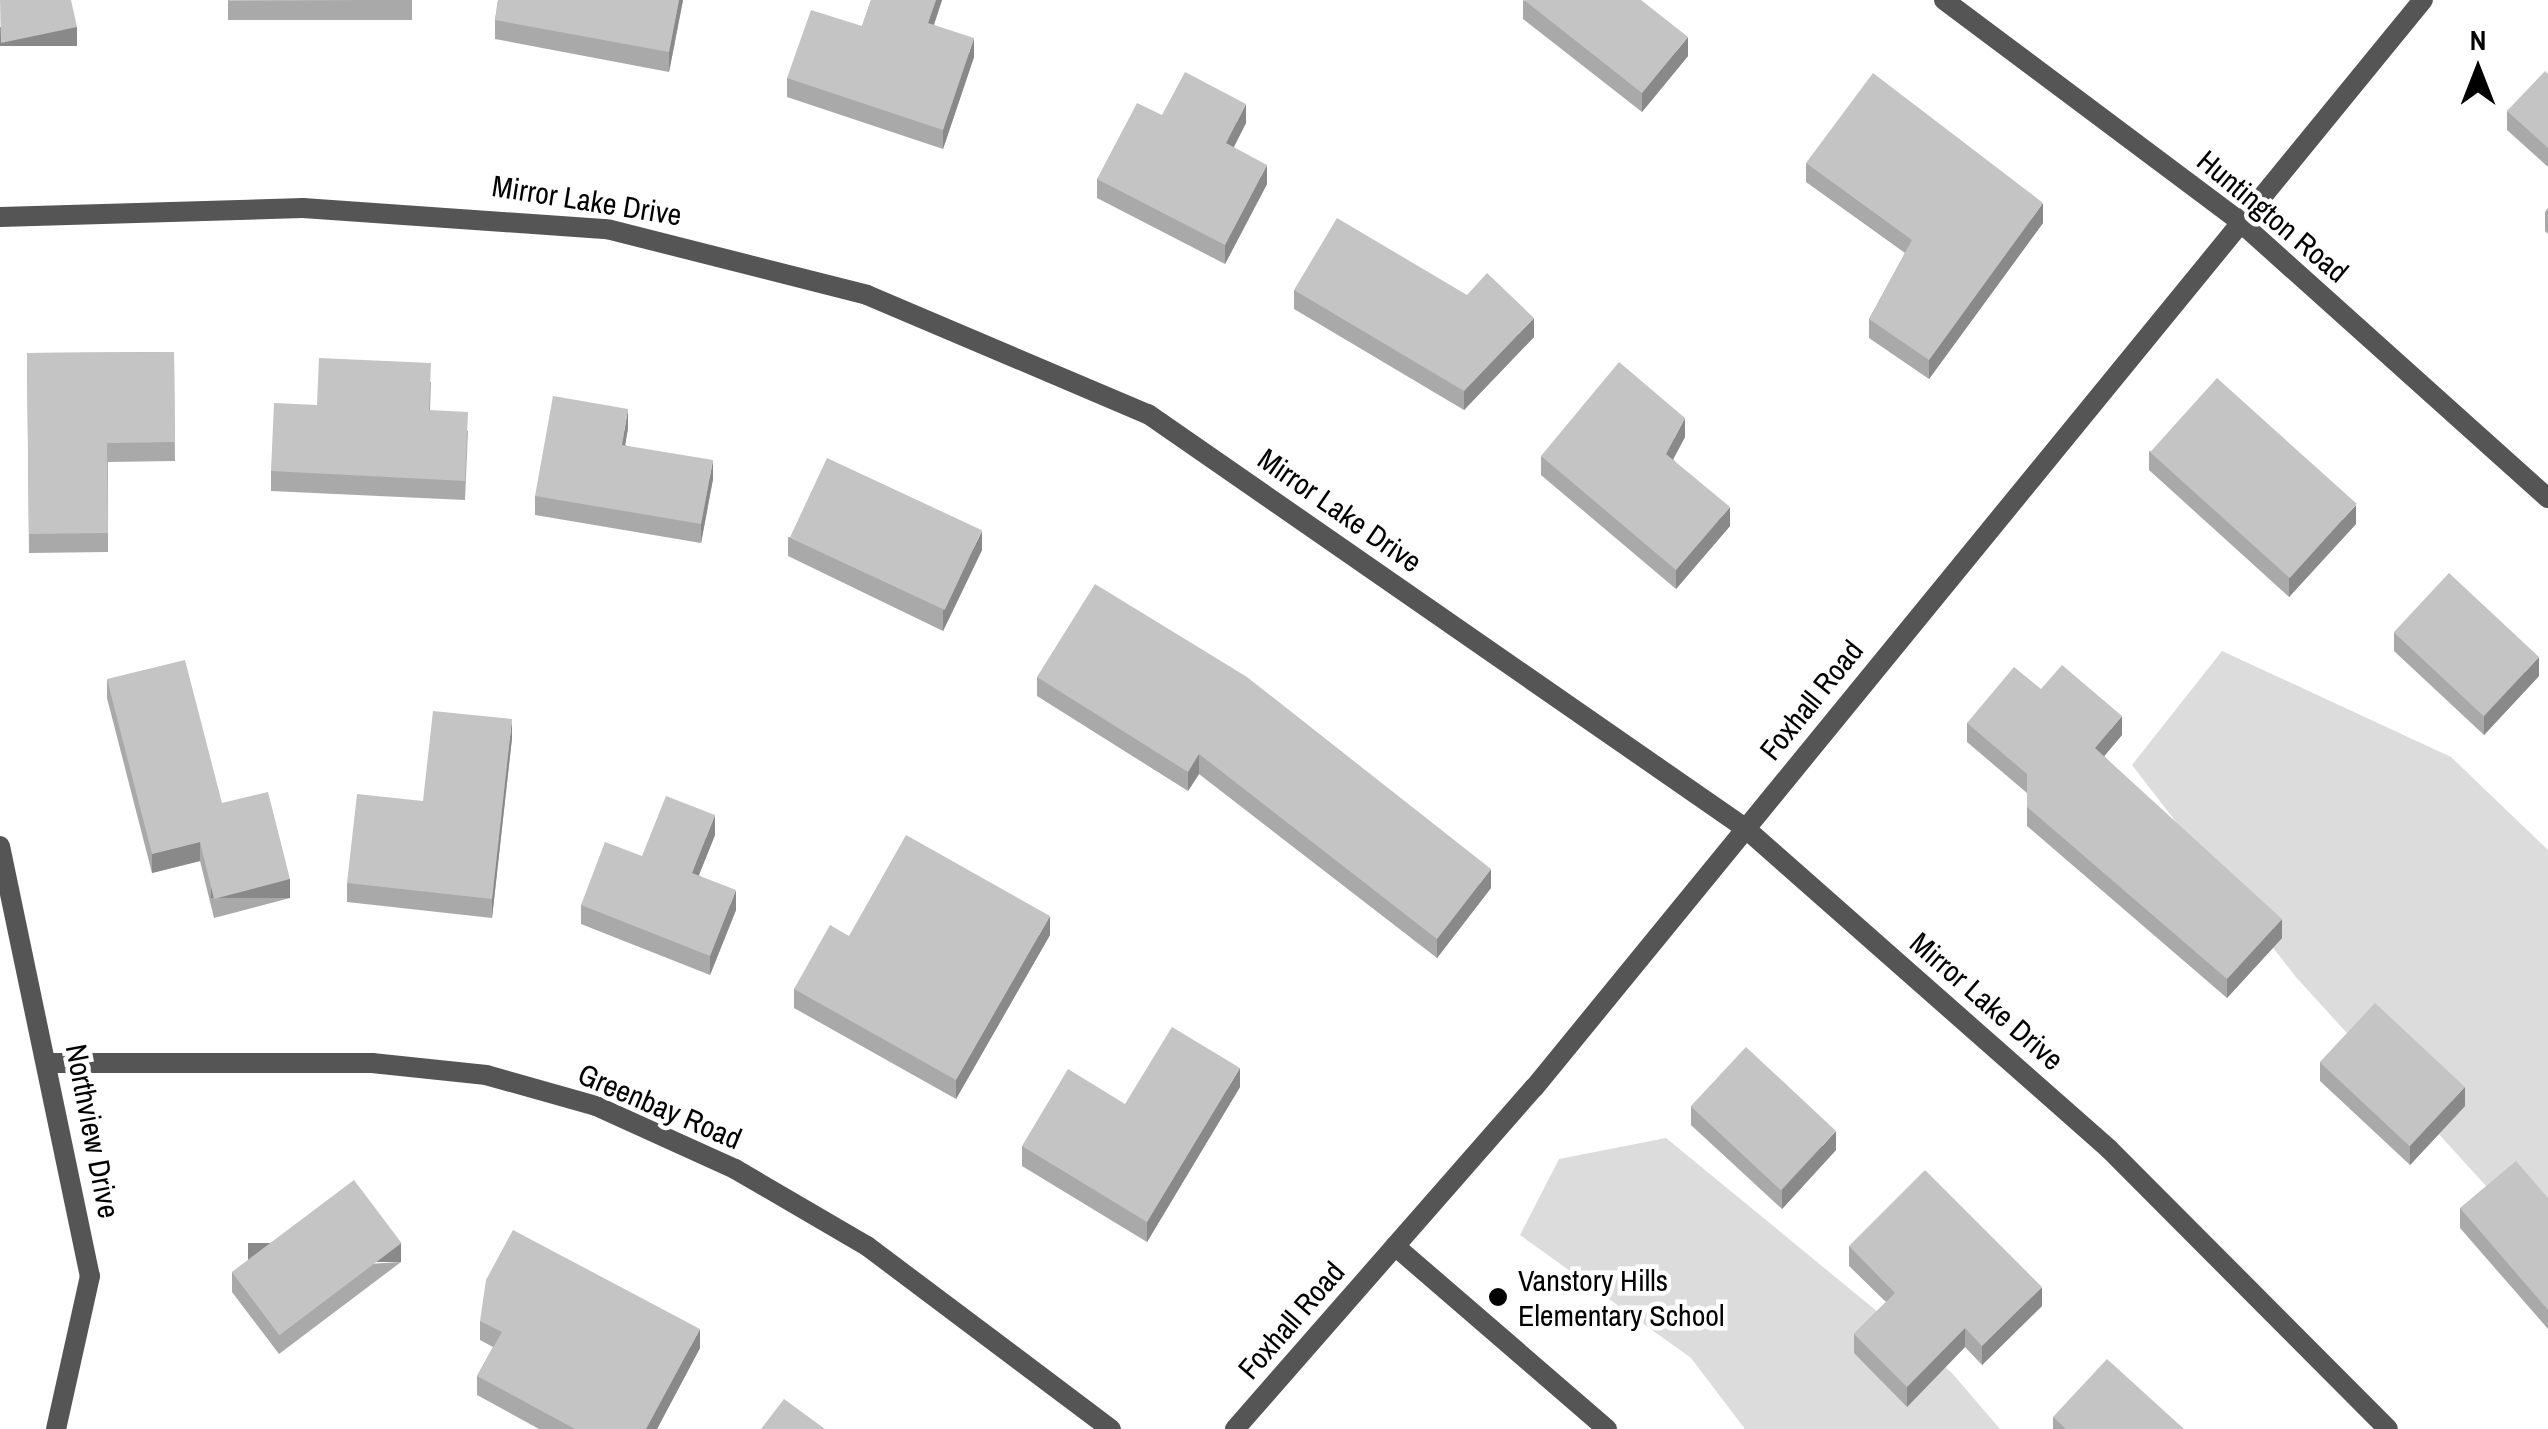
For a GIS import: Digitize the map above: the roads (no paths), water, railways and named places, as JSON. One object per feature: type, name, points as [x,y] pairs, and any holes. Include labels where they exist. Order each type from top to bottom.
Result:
[{"type":"street","name":"Huntington Road","points":[[1944,0],[2239,221],[2548,498]]},
{"type":"street","name":"Foxhall Road","points":[[1235,1429],[1395,1246],[1745,828],[2423,0]]},
{"type":"street","name":"Mirror Lake Drive","points":[[0,217],[455,212],[607,229],[867,295],[1148,414],[1745,828],[2109,1149],[2388,1429]]},
{"type":"street","name":"Northview Drive","points":[[0,846],[50,1062],[90,1276],[56,1429]]},
{"type":"street","name":"Greenbay Road","points":[[50,1062],[372,1062],[486,1075],[596,1106],[735,1169],[868,1246],[1111,1429]]},
{"type":"street","points":[[1395,1246],[1607,1429]]},
{"type":"place","name":"Vanstory Hills Elementary School","points":[[1498,1297]]}]
